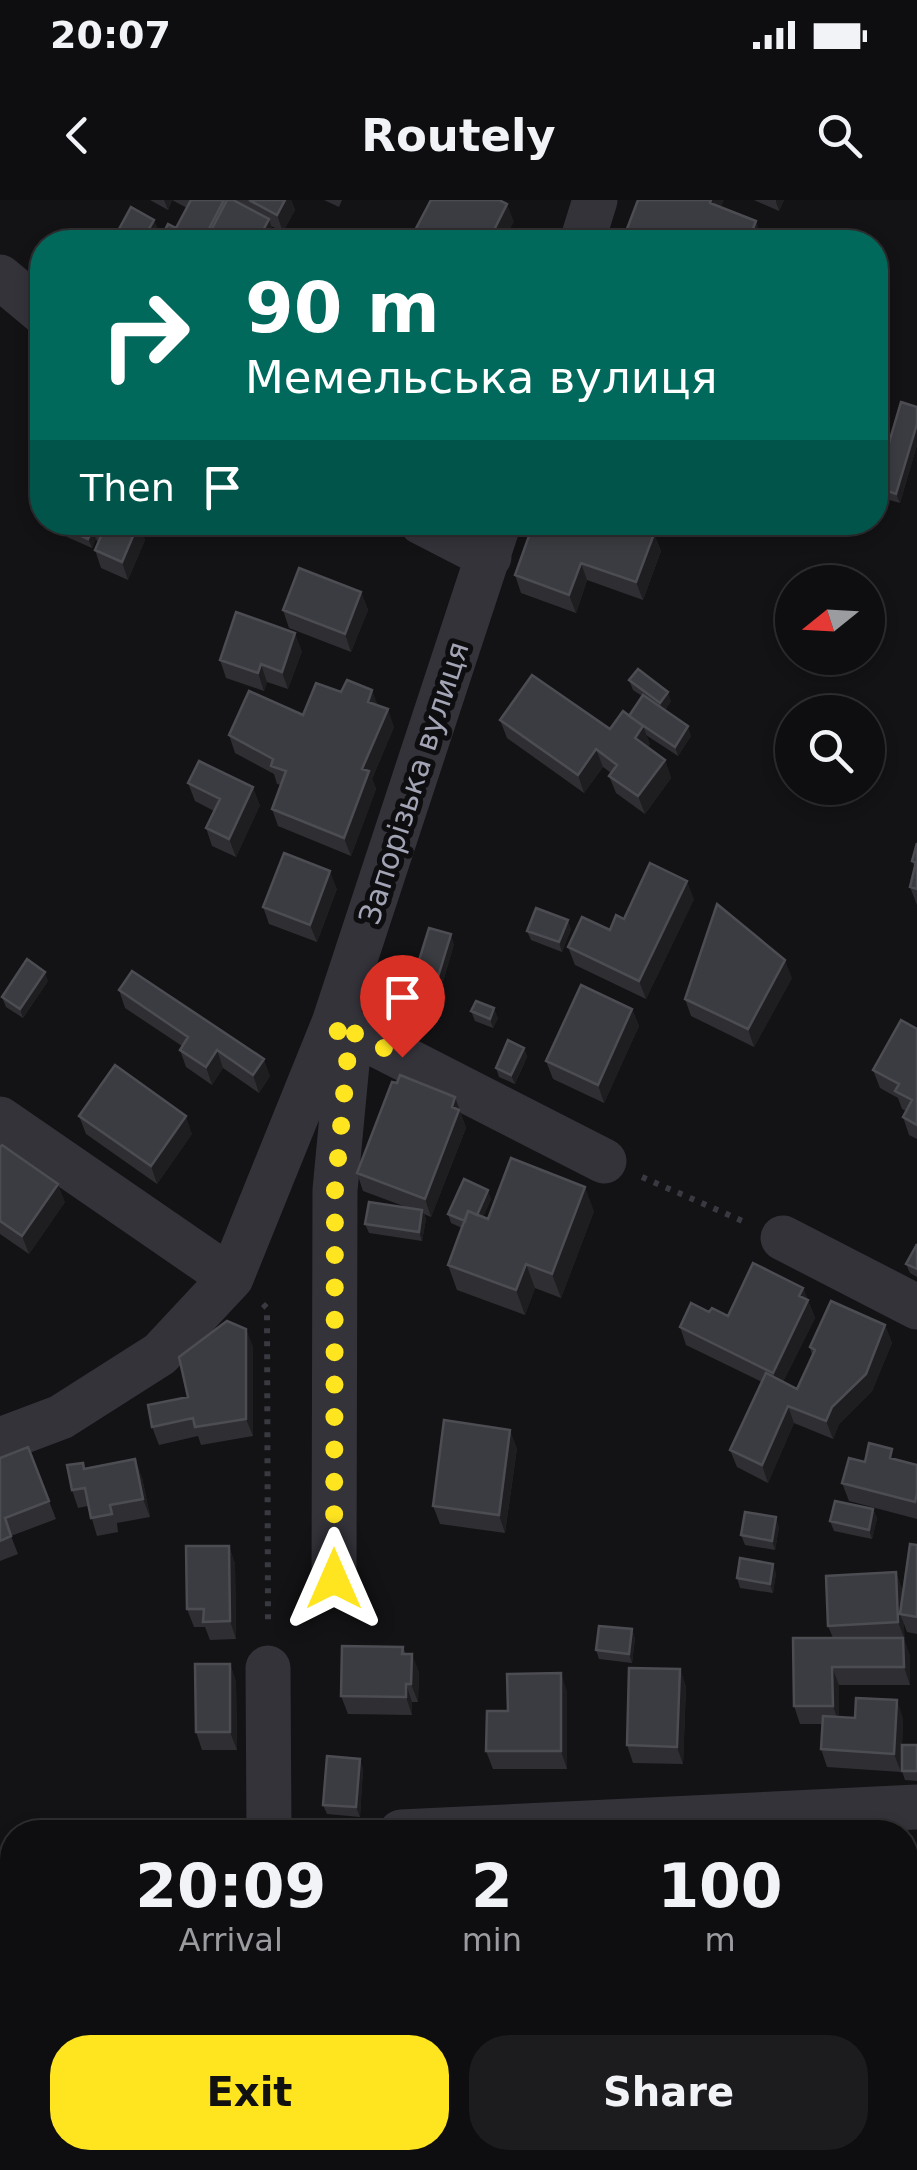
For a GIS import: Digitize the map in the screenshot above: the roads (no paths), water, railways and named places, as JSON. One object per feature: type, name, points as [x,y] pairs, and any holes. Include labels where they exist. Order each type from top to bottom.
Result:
[{"type":"street","points":[[586,230],[595,200]]},
{"type":"street","points":[[0,278],[30,302]]},
{"type":"street","name":"Запорізька вулиця","points":[[0,1440],[61,1417],[160,1354],[231,1278],[334,1023],[494,540]]},
{"type":"street","points":[[334,1023],[604,1160]]},
{"type":"street","points":[[334,1023],[348,1053],[335,1190],[334,1579]]},
{"type":"street","points":[[0,1119],[231,1278]]},
{"type":"street","points":[[783,1238],[917,1307]]},
{"type":"street","points":[[268,1668],[268,1820]]},
{"type":"street","points":[[639,1820],[917,1806]]}]
